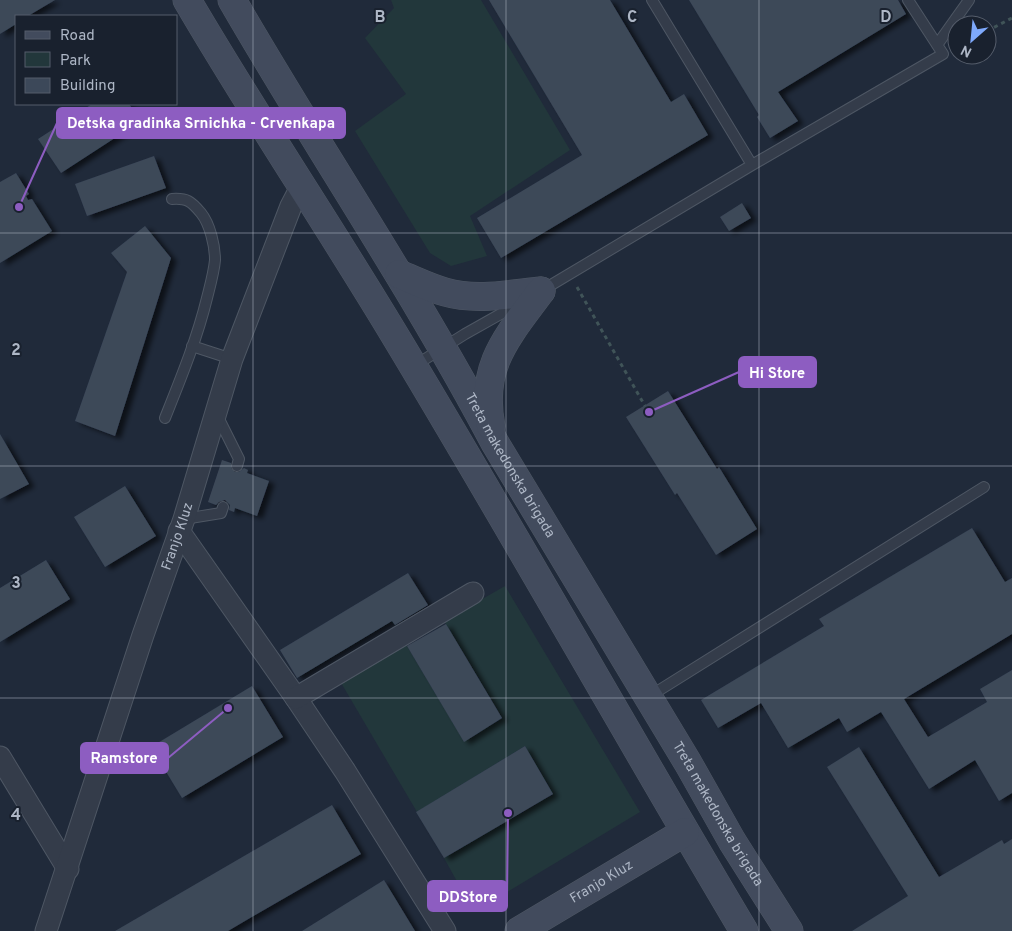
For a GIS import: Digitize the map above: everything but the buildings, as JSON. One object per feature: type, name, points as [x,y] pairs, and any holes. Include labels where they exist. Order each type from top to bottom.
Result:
[{"type":"street","points":[[187,0],[297,196],[413,367],[744,931]]},
{"type":"street","name":"Treta makedonska brigada","points":[[232,0],[399,274],[471,397],[495,443],[698,780],[732,841],[789,931]]},
{"type":"street","name":"Franjo Kluz","points":[[46,931],[181,525],[232,359],[297,196]]},
{"type":"street","points":[[399,274],[457,295],[496,295],[541,290]]},
{"type":"street","points":[[495,443],[487,395],[490,374],[495,358],[512,330],[541,290]]},
{"type":"street","points":[[181,525],[345,771],[445,931]]},
{"type":"street","points":[[296,698],[473,593]]},
{"type":"street","points":[[0,757],[68,869]]},
{"type":"street","name":"Franjo Kluz","points":[[519,931],[685,832]]},
{"type":"lane","points":[[652,0],[752,165]]},
{"type":"lane","points":[[413,367],[442,348],[943,54],[908,0]]},
{"type":"lane","points":[[937,45],[969,0]]},
{"type":"lane","points":[[165,418],[203,312],[215,259],[211,236],[204,217],[194,204],[184,198],[172,199]]},
{"type":"lane","points":[[192,346],[232,359]]},
{"type":"lane","points":[[216,413],[239,459],[237,466]]},
{"type":"lane","points":[[647,698],[984,488]]},
{"type":"lane","points":[[181,525],[221,513],[223,508]]},
{"type":"path","points":[[997,26],[1012,18]]},
{"type":"path","points":[[569,273],[645,406]]},
{"type":"green space","points":[[391,0],[481,0],[570,150],[470,216],[487,256],[451,266],[430,253],[355,131],[406,94],[365,38],[394,8]]},
{"type":"green space","points":[[505,586],[640,812],[474,912],[444,858],[552,795],[525,746],[417,812],[340,681],[402,642],[407,646],[464,741],[502,718],[444,621]]},
{"type":"place","name":"Detska gradinka Srnichka - Crvenkapa","points":[[19,207]]},
{"type":"place","name":"Hi Store","points":[[649,412]]},
{"type":"place","name":"Ramstore","points":[[228,708]]},
{"type":"place","name":"DDStore","points":[[508,813]]}]
